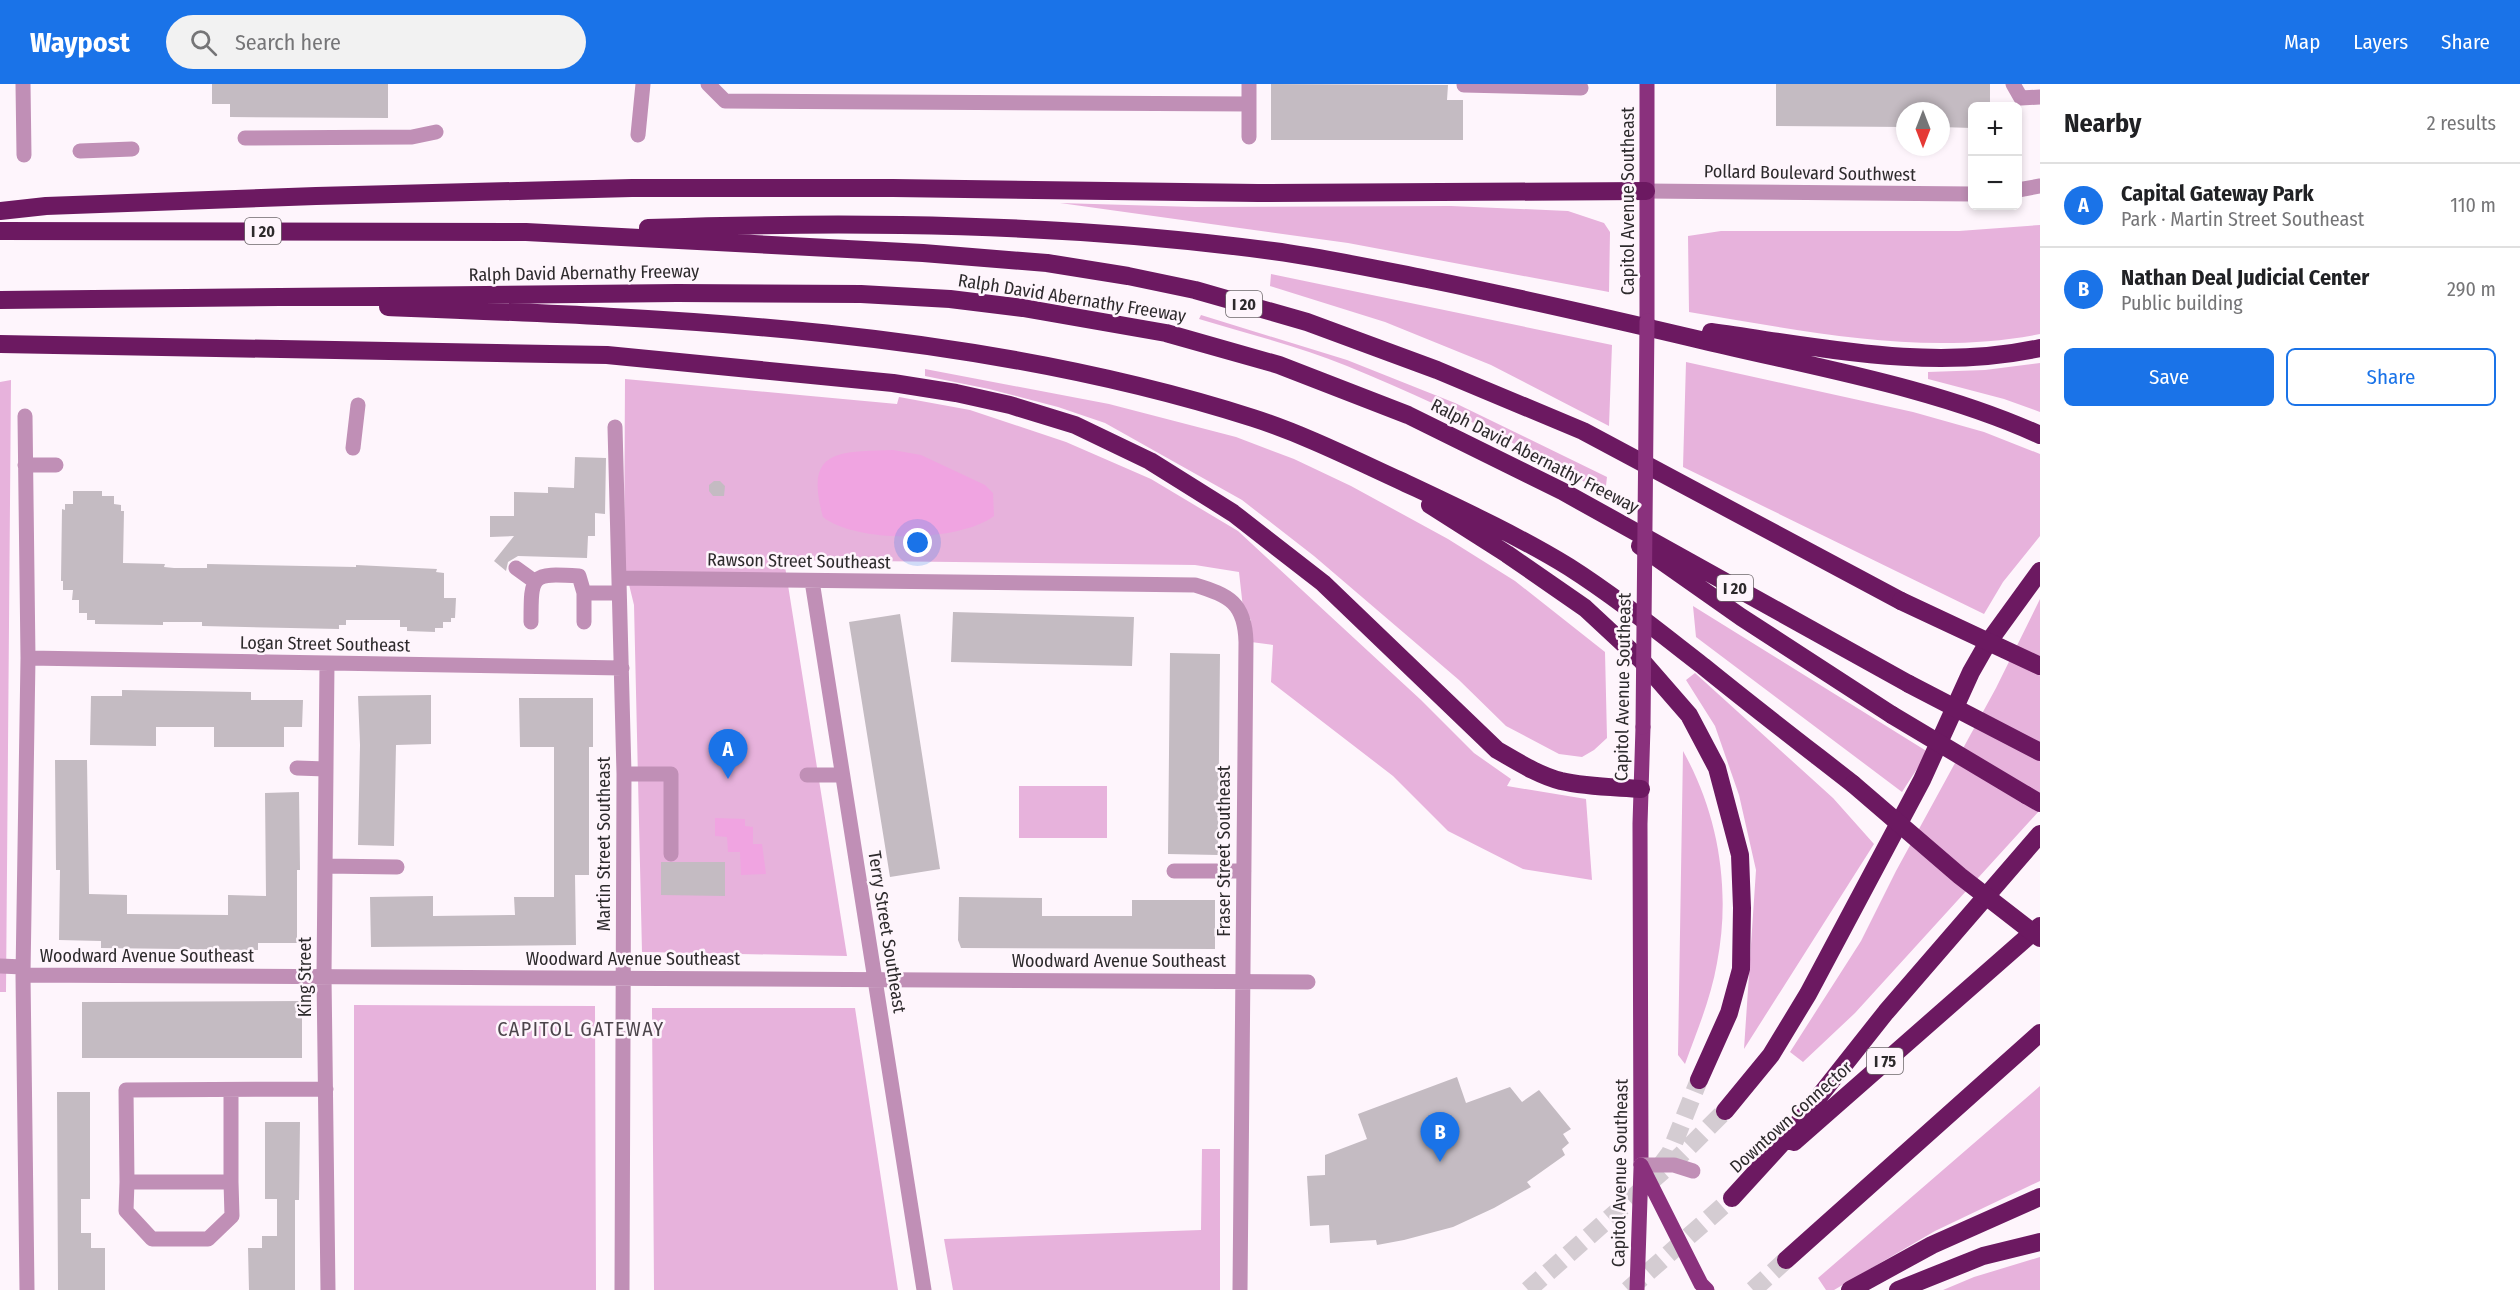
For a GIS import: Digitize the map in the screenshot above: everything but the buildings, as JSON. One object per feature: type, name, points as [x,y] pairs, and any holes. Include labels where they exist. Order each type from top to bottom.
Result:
[{"type":"highway","points":[[0,211],[46,206],[632,188],[893,188],[1258,193],[1646,191]]},
{"type":"highway","points":[[526,232],[782,223],[954,226],[1152,238],[1318,258],[1606,317],[1934,397],[2040,435]]},
{"type":"highway","name":"Ralph David Abernathy Freeway","points":[[0,231],[526,232],[923,253],[1047,263],[1195,290],[1306,322],[1437,370],[1583,431],[1901,601],[2040,666]]},
{"type":"highway","name":"Ralph David Abernathy Freeway","points":[[0,300],[861,294],[950,299],[1023,308],[1166,333],[1279,364],[1408,415],[1562,491],[1909,684],[2040,752]]},
{"type":"highway","points":[[155,299],[637,318],[769,328],[927,346],[1083,373],[1255,418],[1332,448],[1462,509],[1567,566],[1634,611],[1853,784],[1960,876],[2040,938]]},
{"type":"highway","points":[[1606,317],[1915,359],[2014,354],[2040,348]]},
{"type":"highway","points":[[0,344],[607,355],[893,383],[956,393],[1010,405],[1075,425],[1150,461],[1233,513],[1323,583],[1497,750],[1527,768],[1561,780],[1641,789]]},
{"type":"highway","points":[[1365,465],[1507,554],[1585,608],[1642,661],[1689,715],[1717,768],[1729,807],[1740,855],[1743,908],[1741,969],[1729,1013],[1699,1080]]},
{"type":"highway","points":[[1562,491],[1741,617],[1892,715],[2040,803]]},
{"type":"highway","points":[[1725,1111],[1771,1055],[1808,994],[1922,780],[1971,672],[1987,644],[2040,571]]},
{"type":"highway","name":"Downtown Connector","points":[[2040,834],[1886,1012],[1784,1141],[1732,1198],[2040,926]]},
{"type":"highway","points":[[1786,1260],[2040,1033]]},
{"type":"highway","points":[[1962,1104],[2040,1045]]},
{"type":"highway","points":[[1850,1290],[1932,1245],[2040,1197]]},
{"type":"highway","points":[[1898,1290],[1983,1256],[2040,1242]]},
{"type":"main road","name":"Capitol Avenue Southeast","points":[[1637,1290],[1641,1165],[1641,789],[1647,299],[1647,84]]},
{"type":"main road","points":[[1641,1165],[1701,1284],[1707,1290]]},
{"type":"street","points":[[23,84],[24,155]]},
{"type":"street","points":[[638,135],[643,84]]},
{"type":"street","points":[[708,84],[724,101],[1249,104]]},
{"type":"street","points":[[1249,136],[1250,84]]},
{"type":"street","points":[[2013,84],[2021,98],[2040,97]]},
{"type":"street","points":[[1464,85],[1581,88]]},
{"type":"street","points":[[244,138],[412,137],[436,132]]},
{"type":"street","points":[[80,152],[132,149]]},
{"type":"street","points":[[2022,189],[2040,186]]},
{"type":"street","name":"Pollard Boulevard Southwest","points":[[1646,191],[1968,194]]},
{"type":"street","points":[[353,448],[357,405]]},
{"type":"street","points":[[25,416],[28,658],[23,971],[27,1290]]},
{"type":"street","name":"Martin Street Southeast","points":[[615,427],[624,774],[622,1290]]},
{"type":"street","points":[[25,465],[56,465]]},
{"type":"street","points":[[516,568],[534,581]]},
{"type":"street","points":[[531,622],[531,588],[534,581],[545,574],[579,576],[584,593],[584,622]]},
{"type":"street","name":"Rawson Street Southeast","points":[[584,593],[619,586],[812,581],[1195,585]]},
{"type":"street","name":"Terry Street Southeast","points":[[812,581],[924,1290]]},
{"type":"street","name":"Fraser Street Southeast","points":[[1195,585],[1225,596],[1245,621],[1240,1290]]},
{"type":"street","name":"Logan Street Southeast","points":[[28,658],[622,668]]},
{"type":"street","name":"King Street","points":[[327,663],[324,976],[328,1290]]},
{"type":"street","points":[[297,768],[326,769]]},
{"type":"street","points":[[624,774],[671,774],[671,854]]},
{"type":"street","points":[[807,775],[842,775]]},
{"type":"street","points":[[325,866],[397,867]]},
{"type":"street","points":[[1174,871],[1244,871]]},
{"type":"street","name":"Woodward Avenue Southeast","points":[[0,966],[23,971],[324,976],[1308,982]]},
{"type":"street","points":[[231,1090],[232,1216],[208,1239],[152,1239],[126,1211],[126,1090],[326,1089]]},
{"type":"street","points":[[1641,1165],[1674,1165],[1692,1171]]},
{"type":"street","points":[[127,1182],[231,1182]]},
{"type":"shaded area","points":[[1060,203],[1195,207],[1451,206],[1568,211],[1604,223],[1610,232],[1609,292],[1348,243]]},
{"type":"shaded area","points":[[2040,225],[2040,334],[1952,343],[1908,342],[1864,339],[1776,327],[1689,312],[1688,236],[1721,231],[1959,231]]},
{"type":"shaded area","points":[[1271,274],[1612,345],[1609,426],[1491,365],[1385,322],[1270,286]]},
{"type":"shaded area","points":[[1201,315],[1347,360],[1455,403],[1607,477],[1605,494],[1511,442],[1413,394],[1311,353],[1199,319]]},
{"type":"shaded area","points":[[1686,362],[1913,412],[1984,432],[2040,454],[2040,536],[2003,582],[1984,614],[1683,467]]},
{"type":"shaded area","points":[[2040,363],[2040,412],[2004,399],[1928,379],[1928,372],[1985,370]]},
{"type":"shaded area","points":[[925,369],[1109,404],[1236,437],[1294,459],[1351,486],[1448,539],[1515,581],[1605,652],[1607,738],[1582,757],[1559,754],[1506,726],[1459,680],[1314,556],[1242,500],[1105,423],[1058,407],[989,389],[925,376]]},
{"type":"shaded area","points":[[625,379],[897,404],[899,397],[970,410],[1066,442],[1151,479],[1238,531],[1421,700],[1474,753],[1511,779],[1507,786],[1586,799],[1592,880],[1523,869],[1448,831],[1393,776],[1271,682],[1273,645],[1251,642],[1251,620],[1243,608],[1239,572],[1195,565],[784,560],[847,956],[642,952],[634,605],[624,564]]},
{"type":"shaded area","points":[[11,380],[6,992],[0,992],[0,382]]},
{"type":"shaded area","points":[[893,450],[921,455],[985,485],[993,493],[994,516],[978,525],[958,531],[908,536],[859,532],[839,526],[823,517],[818,495],[818,478],[822,466],[841,454]]},
{"type":"shaded area","points":[[2040,599],[2040,810],[1855,1013],[1803,1062],[1790,1052],[1861,941],[1896,871],[1996,688]]},
{"type":"shaded area","points":[[1693,606],[1928,752],[1902,792],[1696,637]]},
{"type":"shaded area","points":[[1695,673],[1833,798],[1874,844],[1744,1049],[1756,870],[1739,795],[1715,726],[1686,680]]},
{"type":"shaded area","points":[[1683,751],[1705,801],[1713,827],[1719,854],[1723,909],[1721,936],[1711,989],[1685,1064],[1678,1055]]},
{"type":"shaded area","points":[[1019,786],[1107,786],[1107,838],[1019,838]]},
{"type":"shaded area","points":[[715,818],[745,819],[745,826],[753,827],[753,844],[762,844],[766,874],[741,875],[740,852],[728,852],[727,837],[715,836]]},
{"type":"shaded area","points":[[354,1005],[595,1006],[596,1290],[354,1290]]},
{"type":"shaded area","points":[[652,1008],[855,1008],[898,1290],[654,1290]]},
{"type":"shaded area","points":[[2040,1086],[2040,1181],[1935,1231],[1834,1290],[1826,1290],[1818,1278]]},
{"type":"shaded area","points":[[1202,1149],[1220,1149],[1220,1290],[953,1290],[944,1239],[1201,1230]]},
{"type":"shaded area","points":[[2040,1257],[2040,1290],[1943,1290],[1974,1277]]},
{"type":"tunnel","points":[[1661,1165],[1670,1153],[1699,1080]]},
{"type":"tunnel","points":[[1528,1290],[1681,1155],[1725,1111]]},
{"type":"tunnel","points":[[1628,1290],[1732,1198]]},
{"type":"tunnel","points":[[1753,1290],[1786,1260]]},
{"type":"place","name":"Capital Gateway Park","points":[[728,779]]},
{"type":"place","name":"Nathan Deal Judicial Center","points":[[1440,1162]]},
{"type":"district","name":"CAPITOL GATEWAY","points":[[581,1029]]}]
